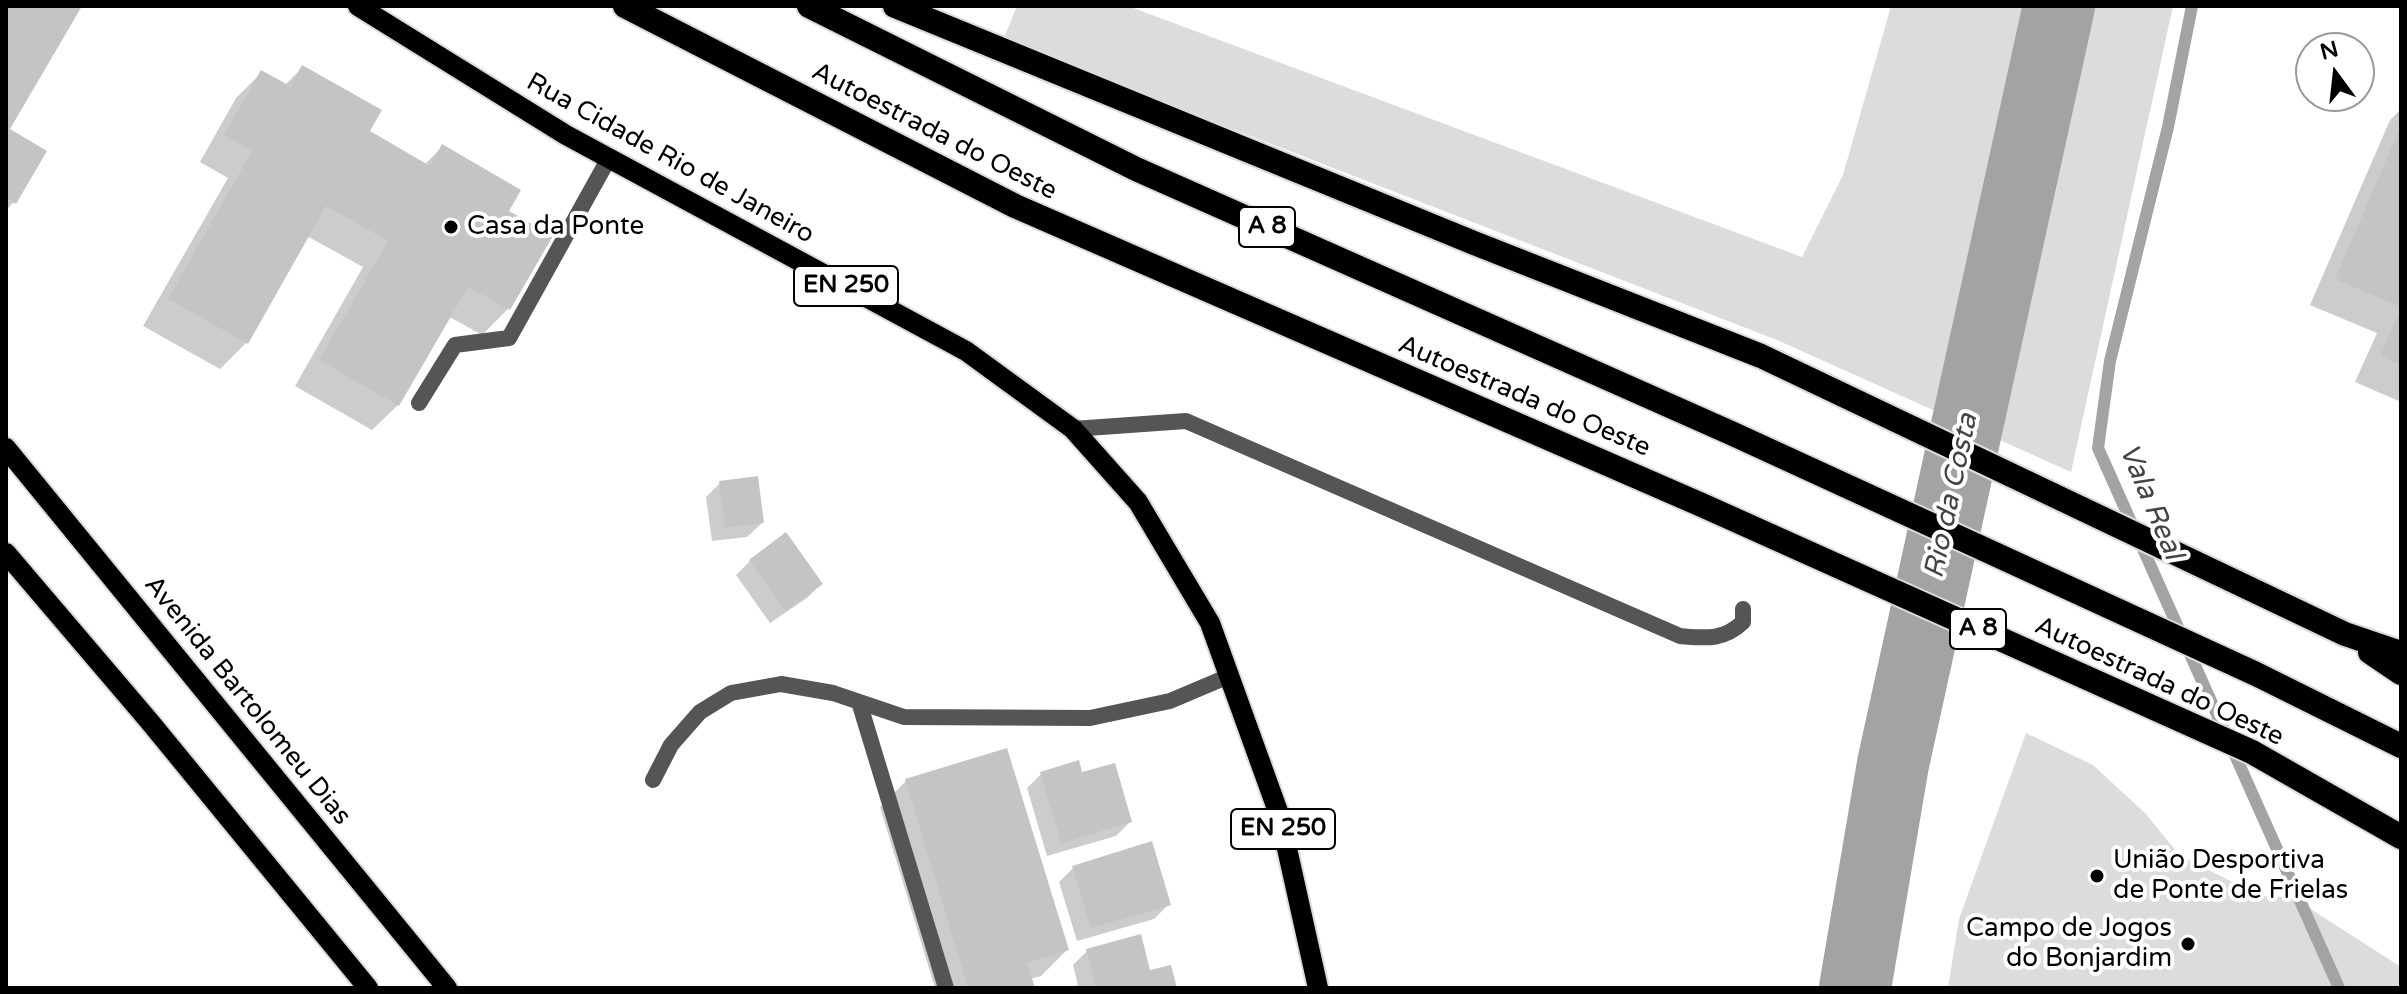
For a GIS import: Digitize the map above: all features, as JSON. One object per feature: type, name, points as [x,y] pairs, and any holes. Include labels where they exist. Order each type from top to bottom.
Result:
[{"type":"highway","name":"Autoestrada do Oeste","points":[[625,6],[1015,206],[1704,506],[2252,752],[2401,837]]},
{"type":"highway","name":"Autoestrada do Oeste","points":[[809,6],[1136,169],[1731,433],[2256,674],[2401,746]]},
{"type":"highway","points":[[895,6],[1474,243],[1761,356],[2345,634],[2401,653]]},
{"type":"highway","points":[[2345,634],[2401,673]]},
{"type":"main road","name":"Rua Cidade Rio de Janeiro","points":[[358,6],[566,135],[966,351],[1073,429],[1138,502],[1210,623],[1229,676]]},
{"type":"main road","name":"Avenida Bartolomeu Dias","points":[[6,448],[447,988]]},
{"type":"main road","points":[[6,553],[150,722],[368,988]]},
{"type":"main road","name":"EN 250","points":[[1229,676],[1280,817],[1318,988]]},
{"type":"street","points":[[419,403],[455,345],[509,338],[609,158]]},
{"type":"street","points":[[1073,429],[1186,421],[1680,636],[1712,639],[1731,633],[1743,622],[1743,609]]},
{"type":"street","points":[[653,780],[671,745],[700,712],[731,693],[781,684],[833,693],[904,717],[1090,718],[1170,701],[1229,676]]},
{"type":"street","points":[[859,702],[946,988]]},
{"type":"shaded area","points":[[1017,6],[1128,6],[1802,257],[1843,175],[1891,6],[2173,6],[2071,472],[1777,340],[1003,40]]},
{"type":"shaded area","name":"União Desportiva de Ponte de Frielas","points":[[2026,733],[2093,765],[2145,813],[2180,856],[2261,896],[2292,897],[2401,967],[2401,988],[1948,988],[1959,919]]},
{"type":"building","points":[[6,6],[82,6],[10,129],[47,151],[16,204],[6,198]]},
{"type":"building","name":"Casa da Ponte","points":[[302,65],[382,110],[370,131],[430,166],[442,144],[521,190],[509,211],[553,236],[510,310],[468,287],[399,406],[319,360],[388,241],[326,206],[248,344],[168,299],[252,151],[224,135],[261,70],[290,86]]},
{"type":"building","points":[[2401,125],[2401,307],[2335,279]]},
{"type":"building","points":[[2401,309],[2401,365],[2380,356]]},
{"type":"building","points":[[758,476],[764,523],[725,528],[719,481]]},
{"type":"building","points":[[786,532],[823,584],[785,611],[749,560]]},
{"type":"building","points":[[1007,748],[1069,950],[1027,963],[1035,988],[968,988],[905,779]]},
{"type":"building","points":[[1079,760],[1082,772],[1115,763],[1132,822],[1061,843],[1040,772]]},
{"type":"building","points":[[1152,841],[1171,905],[1091,928],[1072,866]]},
{"type":"building","points":[[1141,934],[1150,970],[1171,965],[1177,988],[1096,988],[1086,949]]},
{"type":"waterway","name":"Rio da Costa","points":[[1855,988],[1893,764],[2059,6]]},
{"type":"waterway","name":"Vala Real","points":[[2192,6],[2168,127],[2110,361],[2098,448],[2339,988]]},
{"type":"place","name":"Casa da Ponte","points":[[451,227]]},
{"type":"place","name":"União Desportiva de Ponte de Frielas","points":[[2097,876]]},
{"type":"place","name":"Campo de Jogos do Bonjardim","points":[[2188,944]]}]
